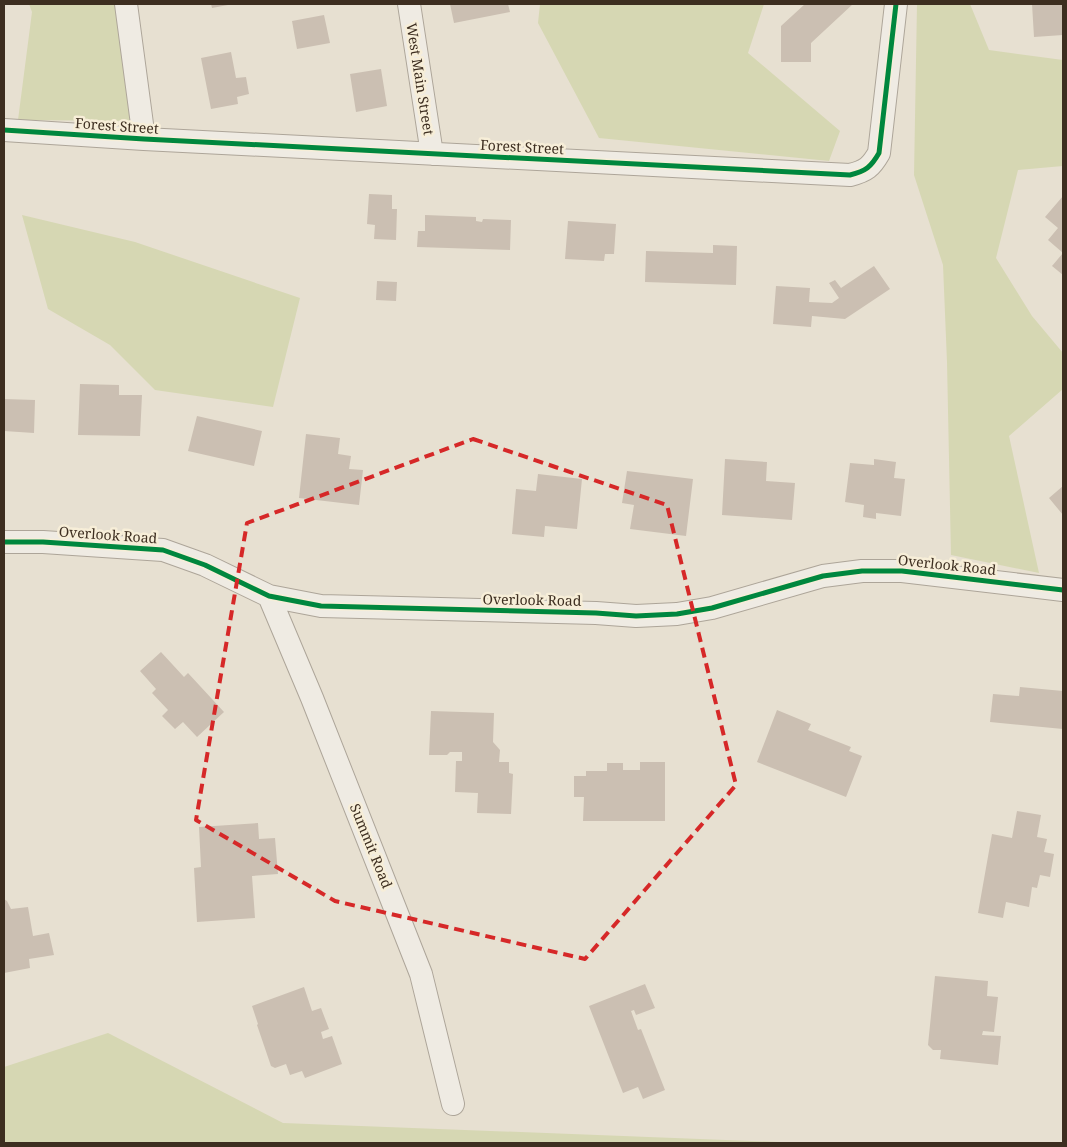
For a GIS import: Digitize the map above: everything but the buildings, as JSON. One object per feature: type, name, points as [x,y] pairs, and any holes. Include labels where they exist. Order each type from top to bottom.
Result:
[{"type":"street","points":[[126,4],[144,139]]},
{"type":"street","name":"West Main Street","points":[[409,4],[432,154]]},
{"type":"street","name":"Forest Street","points":[[4,130],[144,139],[850,175],[862,172],[872,164],[879,153],[896,4]]},
{"type":"street","name":"Overlook Road","points":[[4,542],[43,542],[163,550],[205,565],[269,596],[321,606],[596,613],[636,616],[677,614],[712,608],[823,576],[862,571],[902,571],[1063,590]]},
{"type":"street","name":"Summit Road","points":[[269,596],[312,698],[421,974],[452,1104]]},
{"type":"highlighted area","points":[[473,439],[667,505],[736,785],[585,959],[335,901],[196,820],[247,523]]},
{"type":"green space","points":[[29,4],[121,4],[134,121],[18,120],[32,12]]},
{"type":"green space","points":[[540,4],[764,4],[748,53],[840,131],[829,161],[599,138],[538,23]]},
{"type":"green space","points":[[917,4],[970,4],[989,50],[1063,60],[1063,166],[1018,170],[996,258],[1032,316],[1063,353],[1063,389],[1009,436],[1039,573],[951,555],[943,265],[914,175]]},
{"type":"green space","points":[[22,215],[135,242],[300,298],[273,407],[155,390],[110,345],[48,309]]},
{"type":"green space","points":[[108,1033],[283,1123],[806,1143],[4,1143],[4,1067]]},
{"type":"cycle path","points":[[4,130],[144,139],[850,175],[867,168],[879,153],[896,4]]},
{"type":"cycle path","points":[[4,542],[43,542],[163,550],[205,565],[269,596],[321,606],[596,613],[636,616],[677,614],[712,608],[823,576],[862,571],[902,571],[1063,590]]}]
